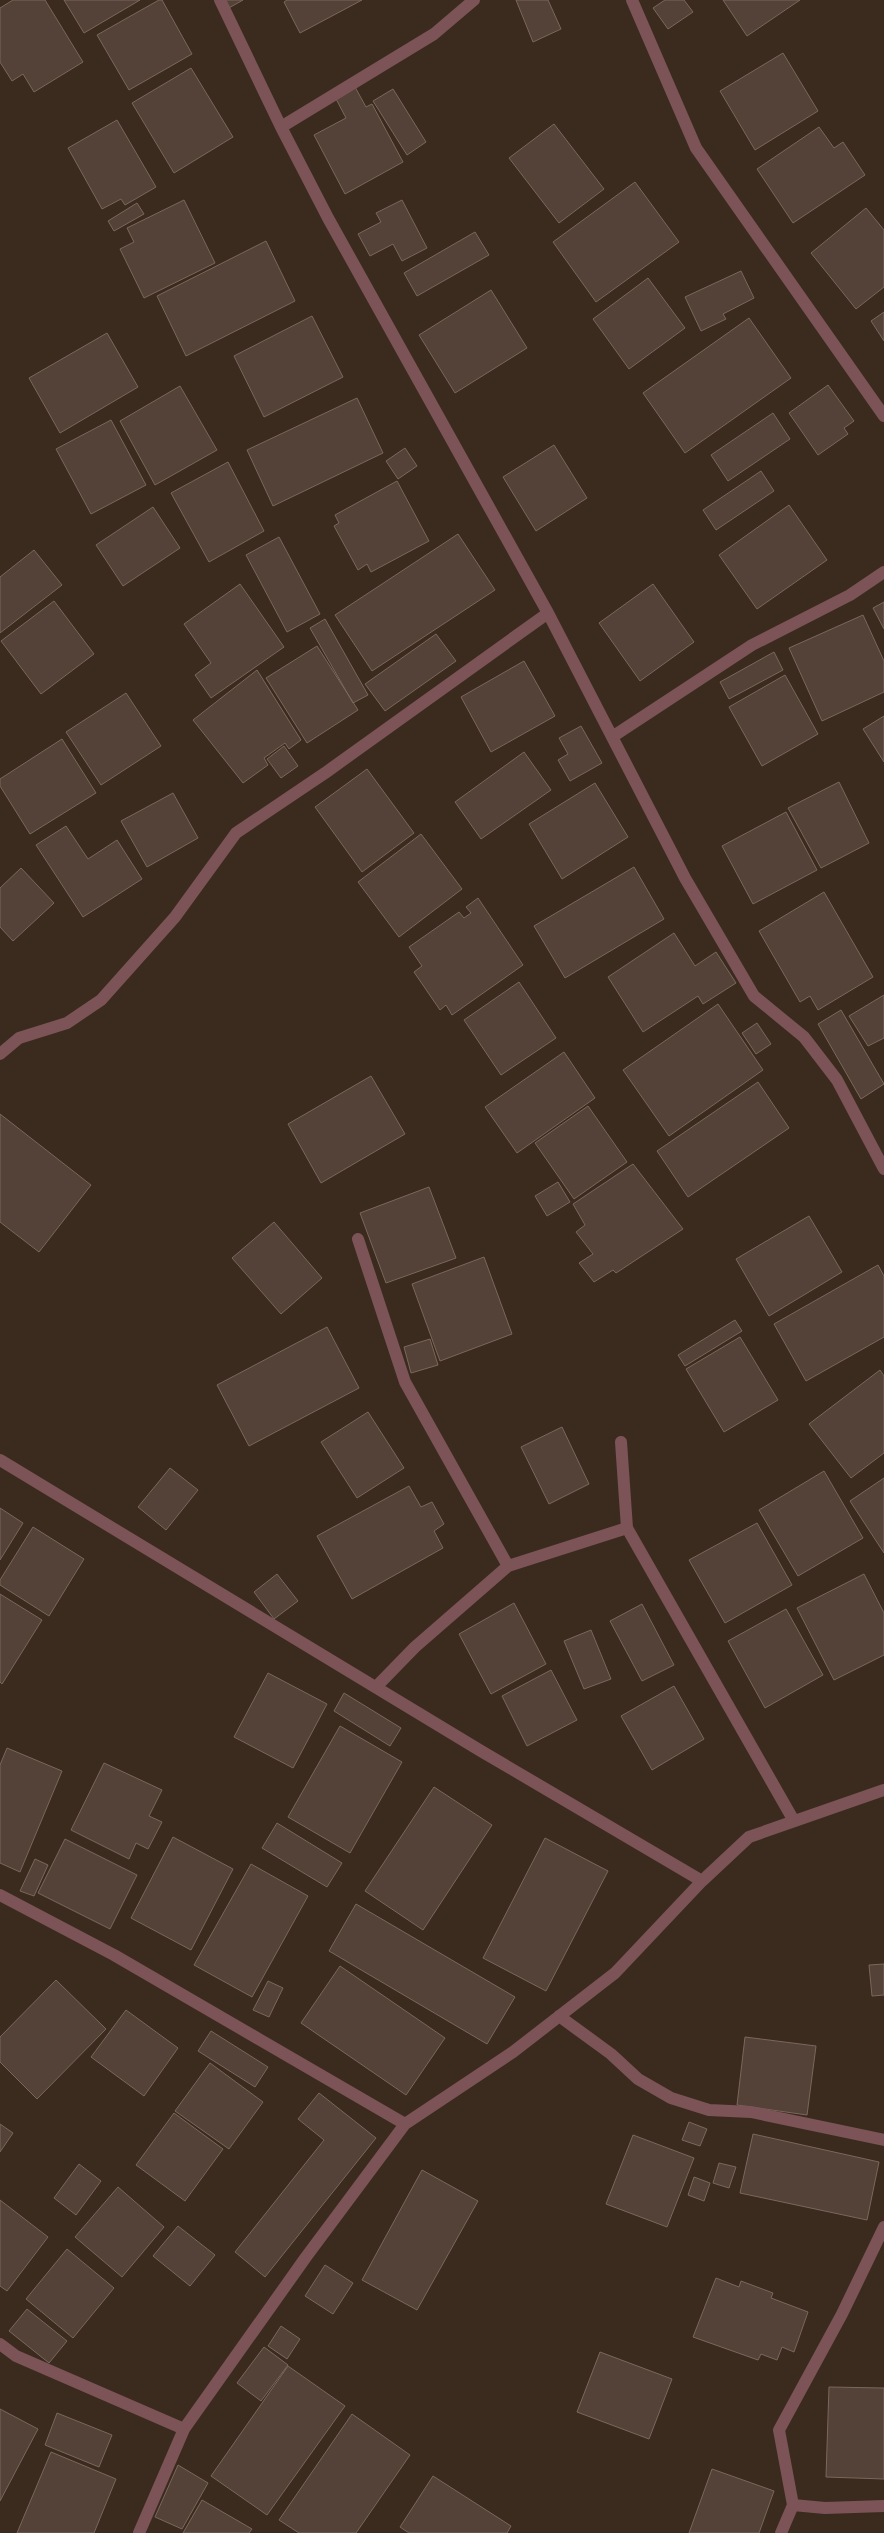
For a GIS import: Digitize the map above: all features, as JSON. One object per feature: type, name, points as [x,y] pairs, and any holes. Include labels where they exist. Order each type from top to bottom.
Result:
[{"type":"street","points":[[220,0],[281,127],[328,218],[548,613],[685,878],[754,996],[804,1037],[837,1080],[884,1168]]},
{"type":"street","points":[[281,127],[434,34],[474,0]]},
{"type":"street","points":[[632,0],[696,148],[884,416]]},
{"type":"street","points":[[612,737],[752,645],[850,595],[884,572]]},
{"type":"street","points":[[0,1054],[19,1038],[67,1022],[101,1000],[175,917],[236,833],[325,773],[548,613]]},
{"type":"street","points":[[358,1239],[405,1382],[508,1566]]},
{"type":"street","points":[[621,1442],[627,1528],[794,1821]]},
{"type":"street","points":[[0,1460],[376,1687],[702,1881]]},
{"type":"street","points":[[376,1687],[415,1646],[508,1566],[627,1528]]},
{"type":"street","points":[[139,2533],[184,2429],[306,2256],[405,2124],[513,2052],[615,1972],[702,1881],[749,1837],[884,1790]]},
{"type":"street","points":[[0,1895],[114,1955],[405,2124]]},
{"type":"street","points":[[559,2016],[611,2054],[638,2079],[671,2098],[709,2110],[751,2112],[884,2140]]},
{"type":"street","points":[[781,2533],[793,2505],[779,2430],[842,2314],[884,2227]]},
{"type":"street","points":[[0,2344],[16,2356],[184,2429]]},
{"type":"street","points":[[793,2505],[825,2508],[884,2506]]},
{"type":"building","points":[[13,0],[45,0],[83,62],[34,92],[23,74],[12,81],[0,62],[0,8]]},
{"type":"building","points":[[64,0],[140,0],[84,33]]},
{"type":"building","points":[[159,0],[162,0],[192,54],[129,90],[97,35]]},
{"type":"building","points":[[222,0],[243,0],[227,9]]},
{"type":"building","points":[[287,0],[362,0],[300,33],[284,2]]},
{"type":"building","points":[[516,0],[548,0],[561,29],[533,42]]},
{"type":"building","points":[[665,0],[684,0],[693,12],[668,29],[653,8]]},
{"type":"building","points":[[723,0],[800,0],[747,36]]},
{"type":"building","points":[[783,53],[818,111],[755,150],[720,91]]},
{"type":"building","points":[[191,68],[233,137],[174,173],[132,103]]},
{"type":"building","points":[[355,87],[366,107],[372,104],[403,162],[345,194],[314,135],[346,118],[335,97]]},
{"type":"building","points":[[393,89],[426,142],[407,155],[373,101]]},
{"type":"building","points":[[117,120],[156,187],[125,205],[121,199],[102,209],[68,148]]},
{"type":"building","points":[[554,124],[604,189],[559,223],[509,158]]},
{"type":"building","points":[[819,127],[834,148],[843,142],[865,175],[793,223],[757,169]]},
{"type":"building","points":[[635,182],[679,242],[596,302],[553,242]]},
{"type":"building","points":[[184,200],[215,263],[144,298],[120,249],[134,242],[127,228]]},
{"type":"building","points":[[402,200],[427,248],[402,261],[393,244],[370,256],[358,234],[381,222],[376,213]]},
{"type":"building","points":[[137,203],[144,214],[114,231],[108,221]]},
{"type":"building","points":[[866,208],[884,230],[884,287],[856,309],[811,253]]},
{"type":"building","points":[[475,232],[489,255],[417,296],[404,273]]},
{"type":"building","points":[[266,241],[295,301],[186,356],[157,296]]},
{"type":"building","points":[[741,271],[754,298],[723,314],[726,319],[701,331],[685,297]]},
{"type":"building","points":[[648,278],[685,328],[629,369],[593,319]]},
{"type":"building","points":[[491,290],[527,348],[455,393],[419,335]]},
{"type":"building","points":[[884,312],[884,341],[871,321]]},
{"type":"building","points":[[312,316],[343,377],[264,417],[234,356]]},
{"type":"building","points":[[749,318],[791,378],[685,453],[643,393]]},
{"type":"building","points":[[107,333],[138,387],[60,433],[29,378]]},
{"type":"building","points":[[828,385],[854,421],[844,428],[848,434],[818,455],[789,413]]},
{"type":"building","points":[[180,386],[217,450],[155,485],[120,421]]},
{"type":"building","points":[[357,398],[383,453],[273,506],[247,450]]},
{"type":"building","points":[[773,413],[790,439],[728,481],[711,455]]},
{"type":"building","points":[[111,420],[146,485],[91,514],[56,449]]},
{"type":"building","points":[[554,445],[587,498],[536,531],[503,477]]},
{"type":"building","points":[[405,448],[417,466],[398,479],[386,461]]},
{"type":"building","points":[[228,462],[264,531],[209,562],[171,493]]},
{"type":"building","points":[[761,471],[774,491],[716,530],[703,510]]},
{"type":"building","points":[[397,481],[429,541],[371,572],[367,564],[358,570],[334,526],[339,523],[335,515]]},
{"type":"building","points":[[789,505],[827,560],[757,609],[719,555]]},
{"type":"building","points":[[153,507],[180,548],[123,586],[96,545]]},
{"type":"building","points":[[458,534],[495,590],[372,671],[335,615]]},
{"type":"building","points":[[279,537],[320,614],[287,632],[246,555]]},
{"type":"building","points":[[34,550],[62,585],[0,633],[0,577]]},
{"type":"building","points":[[240,584],[284,647],[211,698],[195,675],[211,663],[184,624]]},
{"type":"building","points":[[653,584],[694,642],[640,681],[599,623]]},
{"type":"building","points":[[54,601],[94,654],[41,694],[1,641]]},
{"type":"building","points":[[884,602],[884,629],[873,608]]},
{"type":"building","points":[[863,615],[884,661],[884,692],[822,721],[789,648]]},
{"type":"building","points":[[325,619],[368,695],[353,703],[310,628]]},
{"type":"building","points":[[436,634],[456,661],[385,711],[365,684]]},
{"type":"building","points":[[317,646],[358,710],[307,743],[266,678]]},
{"type":"building","points":[[774,652],[783,670],[729,699],[720,682]]},
{"type":"building","points":[[524,661],[555,716],[491,752],[461,697]]},
{"type":"building","points":[[257,670],[301,740],[289,749],[285,743],[264,758],[268,765],[243,783],[193,720]]},
{"type":"building","points":[[785,675],[818,734],[762,766],[729,707]]},
{"type":"building","points":[[126,693],[161,746],[101,785],[66,732]]},
{"type":"building","points":[[884,716],[884,762],[863,729]]},
{"type":"building","points":[[581,726],[602,763],[570,781],[558,760],[568,754],[559,738]]},
{"type":"building","points":[[62,739],[96,793],[30,834],[0,786],[0,779]]},
{"type":"building","points":[[284,746],[298,766],[281,778],[267,759]]},
{"type":"building","points":[[524,752],[551,790],[481,839],[455,802]]},
{"type":"building","points":[[367,769],[414,833],[362,872],[315,807]]},
{"type":"building","points":[[839,782],[869,843],[821,868],[788,808]]},
{"type":"building","points":[[595,783],[628,837],[562,879],[529,824]]},
{"type":"building","points":[[173,793],[198,838],[147,867],[121,821]]},
{"type":"building","points":[[786,812],[817,870],[753,904],[722,846]]},
{"type":"building","points":[[66,826],[88,859],[117,840],[142,879],[83,917],[36,845]]},
{"type":"building","points":[[421,834],[462,889],[399,937],[358,882]]},
{"type":"building","points":[[634,867],[664,919],[565,978],[534,926]]},
{"type":"building","points":[[21,868],[54,903],[13,941],[0,927],[0,888]]},
{"type":"building","points":[[824,892],[873,977],[818,1010],[810,996],[800,1002],[759,931]]},
{"type":"building","points":[[478,898],[523,965],[452,1015],[446,1005],[440,1010],[414,972],[422,966],[409,947],[459,912],[464,918],[471,913],[466,907]]},
{"type":"building","points":[[674,933],[695,966],[716,952],[736,983],[703,1004],[698,996],[643,1032],[608,977]]},
{"type":"building","points":[[519,982],[556,1038],[501,1075],[464,1020]]},
{"type":"building","points":[[884,995],[884,1038],[868,1046],[849,1016]]},
{"type":"building","points":[[718,1004],[763,1070],[669,1136],[623,1070]]},
{"type":"building","points":[[841,1010],[884,1084],[861,1099],[818,1024]]},
{"type":"building","points":[[757,1023],[771,1044],[756,1054],[742,1033]]},
{"type":"building","points":[[564,1052],[595,1098],[517,1153],[485,1107]]},
{"type":"building","points":[[371,1076],[405,1134],[321,1183],[288,1124]]},
{"type":"building","points":[[758,1082],[789,1128],[688,1197],[657,1151]]},
{"type":"building","points":[[588,1106],[627,1162],[574,1199],[535,1143]]},
{"type":"building","points":[[0,1114],[91,1185],[39,1252],[0,1222]]},
{"type":"building","points":[[633,1164],[683,1229],[616,1273],[613,1270],[594,1282],[579,1263],[593,1254],[576,1232],[585,1225],[573,1204]]},
{"type":"building","points":[[558,1182],[570,1202],[547,1216],[535,1196]]},
{"type":"building","points":[[429,1187],[456,1258],[386,1283],[360,1213]]},
{"type":"building","points":[[809,1216],[842,1272],[769,1316],[736,1259]]},
{"type":"building","points":[[274,1222],[322,1278],[281,1314],[232,1258]]},
{"type":"building","points":[[484,1257],[512,1334],[440,1361],[412,1284]]},
{"type":"building","points":[[878,1265],[884,1276],[884,1337],[806,1381],[774,1324]]},
{"type":"building","points":[[735,1320],[742,1331],[685,1366],[678,1355]]},
{"type":"building","points":[[327,1327],[359,1388],[249,1446],[217,1385]]},
{"type":"building","points":[[740,1337],[778,1400],[724,1432],[686,1369]]},
{"type":"building","points":[[430,1339],[438,1365],[411,1373],[404,1347]]},
{"type":"building","points":[[880,1370],[884,1376],[884,1453],[851,1478],[809,1424]]},
{"type":"building","points":[[368,1412],[404,1468],[357,1498],[321,1442]]},
{"type":"building","points":[[562,1427],[589,1484],[549,1504],[521,1447]]},
{"type":"building","points":[[170,1468],[198,1490],[166,1530],[138,1507]]},
{"type":"building","points":[[824,1471],[863,1538],[798,1576],[759,1510]]},
{"type":"building","points":[[884,1478],[884,1553],[850,1501]]},
{"type":"building","points":[[409,1486],[421,1507],[432,1502],[444,1524],[434,1531],[443,1548],[352,1599],[317,1536]]},
{"type":"building","points":[[0,1508],[23,1523],[0,1560]]},
{"type":"building","points":[[757,1523],[792,1585],[725,1623],[689,1560]]},
{"type":"building","points":[[33,1527],[84,1559],[49,1616],[0,1585],[0,1580]]},
{"type":"building","points":[[277,1574],[298,1601],[274,1619],[254,1592]]},
{"type":"building","points":[[864,1574],[884,1613],[884,1655],[834,1680],[797,1608]]},
{"type":"building","points":[[0,1594],[42,1620],[2,1684],[0,1682]]},
{"type":"building","points":[[514,1603],[546,1664],[491,1694],[459,1634]]},
{"type":"building","points":[[642,1604],[674,1665],[642,1681],[610,1621]]},
{"type":"building","points":[[786,1609],[823,1675],[765,1708],[728,1641]]},
{"type":"building","points":[[591,1630],[611,1679],[584,1689],[564,1641]]},
{"type":"building","points":[[551,1670],[577,1720],[527,1746],[502,1696]]},
{"type":"building","points":[[268,1673],[327,1704],[293,1768],[234,1737]]},
{"type":"building","points":[[674,1686],[704,1739],[652,1770],[621,1716]]},
{"type":"building","points":[[344,1693],[401,1728],[390,1746],[334,1711]]},
{"type":"building","points":[[340,1726],[402,1762],[350,1853],[288,1817]]},
{"type":"building","points":[[7,1748],[62,1771],[20,1872],[0,1863],[0,1765]]},
{"type":"building","points":[[104,1763],[162,1790],[149,1816],[162,1822],[148,1849],[136,1843],[129,1859],[71,1830]]},
{"type":"building","points":[[434,1787],[492,1825],[423,1930],[365,1891]]},
{"type":"building","points":[[277,1823],[342,1863],[327,1887],[262,1848]]},
{"type":"building","points":[[173,1837],[233,1869],[191,1950],[131,1918]]},
{"type":"building","points":[[545,1838],[608,1871],[546,1991],[483,1958]]},
{"type":"building","points":[[65,1839],[137,1875],[110,1929],[38,1893]]},
{"type":"building","points":[[35,1859],[48,1865],[34,1896],[20,1891]]},
{"type":"building","points":[[251,1864],[308,1896],[252,1997],[194,1965]]},
{"type":"building","points":[[356,1904],[515,1997],[487,2044],[329,1951]]},
{"type":"building","points":[[884,1964],[884,1995],[872,1996],[869,1965]]},
{"type":"building","points":[[340,1966],[445,2038],[406,2095],[301,2023]]},
{"type":"building","points":[[56,1980],[106,2029],[37,2099],[0,2062],[0,2037]]},
{"type":"building","points":[[268,1981],[283,1988],[269,2017],[253,2010]]},
{"type":"building","points":[[126,2010],[178,2048],[144,2096],[91,2057]]},
{"type":"building","points":[[211,2031],[268,2067],[255,2087],[198,2051]]},
{"type":"building","points":[[745,2037],[816,2046],[807,2115],[737,2105]]},
{"type":"building","points":[[210,2063],[263,2102],[229,2149],[175,2111]]},
{"type":"building","points":[[319,2093],[376,2138],[265,2277],[235,2252],[324,2140],[298,2119]]},
{"type":"building","points":[[174,2113],[223,2149],[185,2201],[136,2165]]},
{"type":"building","points":[[689,2122],[707,2129],[700,2146],[682,2140]]},
{"type":"building","points":[[0,2124],[13,2133],[0,2152]]},
{"type":"building","points":[[753,2134],[879,2162],[867,2220],[740,2193]]},
{"type":"building","points":[[633,2135],[694,2158],[667,2227],[606,2204]]},
{"type":"building","points":[[719,2163],[736,2167],[729,2188],[713,2183]]},
{"type":"building","points":[[79,2164],[101,2181],[76,2215],[54,2198]]},
{"type":"building","points":[[422,2170],[478,2201],[417,2310],[362,2280]]},
{"type":"building","points":[[694,2177],[710,2183],[704,2201],[688,2195]]},
{"type":"building","points":[[118,2187],[164,2227],[122,2277],[75,2237]]},
{"type":"building","points":[[0,2200],[48,2237],[7,2291],[0,2286]]},
{"type":"building","points":[[178,2226],[215,2255],[190,2286],[153,2256]]},
{"type":"building","points":[[67,2249],[114,2288],[73,2338],[26,2299]]},
{"type":"building","points":[[325,2265],[353,2283],[333,2314],[305,2296]]},
{"type":"building","points":[[716,2278],[739,2287],[741,2281],[773,2293],[771,2298],[808,2312],[794,2352],[782,2347],[777,2360],[761,2354],[758,2360],[693,2337]]},
{"type":"building","points":[[27,2309],[67,2341],[49,2363],[9,2331]]},
{"type":"building","points":[[281,2326],[300,2339],[287,2359],[268,2346]]},
{"type":"building","points":[[264,2347],[288,2365],[261,2401],[237,2383]]},
{"type":"building","points":[[600,2352],[672,2379],[649,2439],[577,2412]]},
{"type":"building","points":[[288,2366],[345,2406],[267,2515],[211,2476]]},
{"type":"building","points":[[829,2387],[884,2388],[884,2479],[826,2477]]},
{"type":"building","points":[[0,2409],[38,2429],[0,2501]]},
{"type":"building","points":[[57,2413],[112,2435],[99,2467],[45,2445]]},
{"type":"building","points":[[352,2414],[410,2455],[356,2533],[299,2533],[279,2520]]},
{"type":"building","points":[[51,2452],[116,2479],[94,2533],[17,2533]]},
{"type":"building","points":[[178,2465],[208,2483],[182,2529],[155,2517]]},
{"type":"building","points":[[712,2469],[774,2491],[759,2533],[689,2533]]},
{"type":"building","points":[[433,2476],[511,2526],[507,2533],[409,2533],[400,2527]]},
{"type":"building","points":[[202,2500],[252,2529],[249,2533],[183,2533]]}]
